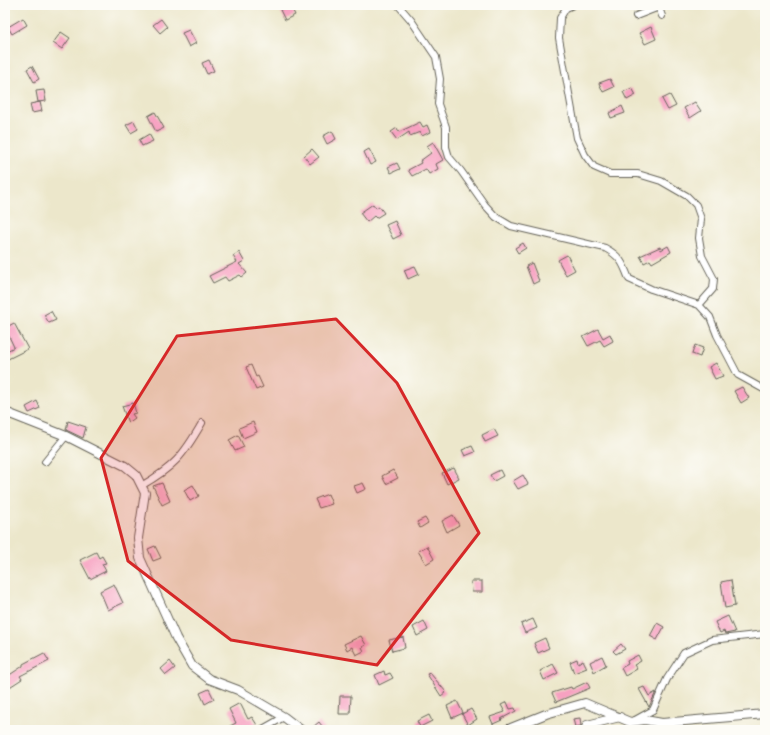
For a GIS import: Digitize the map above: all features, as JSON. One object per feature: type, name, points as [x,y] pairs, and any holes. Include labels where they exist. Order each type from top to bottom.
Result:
[{"type":"street","points":[[398,5],[411,20],[436,57],[440,78],[438,104],[446,127],[446,147],[449,157],[461,171],[485,206],[496,218],[511,226],[605,248],[617,255],[625,267],[629,279],[656,291],[699,305],[710,317],[717,335],[738,375],[765,390]]},
{"type":"street","points":[[573,5],[566,8],[560,18],[559,38],[577,138],[585,155],[594,167],[610,174],[638,174],[661,181],[686,196],[696,205],[701,219],[699,238],[702,256],[714,279],[713,289],[699,305]]},
{"type":"street","points":[[636,16],[658,6],[662,16]]},
{"type":"street","points":[[5,412],[66,436],[126,466],[136,475],[145,493],[138,538],[140,558],[176,638],[192,666],[209,679],[238,690],[284,717],[301,730]]},
{"type":"street","points":[[141,486],[164,473],[185,451],[202,423]]},
{"type":"street","points":[[45,462],[66,436]]},
{"type":"street","points":[[630,722],[653,710],[667,679],[684,653],[712,640],[765,634]]},
{"type":"street","points":[[506,730],[546,714],[585,703],[630,722],[645,720],[662,723],[765,714]]},
{"type":"street","points":[[261,730],[284,717]]},
{"type":"street","points":[[585,730],[587,725],[620,717]]},
{"type":"highlighted area","points":[[336,319],[397,383],[479,533],[377,665],[231,640],[128,561],[101,458],[177,336]]},
{"type":"building","points":[[290,5],[295,15],[285,20],[280,10]]},
{"type":"building","points":[[23,18],[27,25],[12,34],[8,27]]},
{"type":"building","points":[[161,19],[167,27],[160,33],[153,25]]},
{"type":"building","points":[[651,27],[656,39],[645,44],[639,33]]},
{"type":"building","points":[[189,30],[196,43],[189,47],[182,33]]},
{"type":"building","points":[[61,32],[70,38],[62,49],[53,43]]},
{"type":"building","points":[[209,60],[214,71],[207,74],[202,63]]},
{"type":"building","points":[[32,66],[39,79],[34,82],[27,69]]},
{"type":"building","points":[[610,79],[614,87],[603,92],[599,83]]},
{"type":"building","points":[[632,88],[636,95],[627,100],[623,92]]},
{"type":"building","points":[[44,90],[46,101],[38,102],[36,91]]},
{"type":"building","points":[[670,95],[676,106],[668,110],[662,99]]},
{"type":"building","points":[[40,102],[42,111],[32,113],[30,104]]},
{"type":"building","points":[[695,102],[701,111],[690,118],[684,108]]},
{"type":"building","points":[[622,106],[625,113],[611,118],[609,113]]},
{"type":"building","points":[[155,112],[164,128],[156,132],[148,116]]},
{"type":"building","points":[[134,121],[138,129],[131,133],[126,125]]},
{"type":"building","points":[[420,122],[423,127],[427,125],[430,132],[422,136],[420,132],[410,136],[409,132],[397,140],[391,132],[397,128],[399,132]]},
{"type":"building","points":[[332,131],[336,139],[327,144],[323,136]]},
{"type":"building","points":[[149,134],[153,141],[142,146],[139,140]]},
{"type":"building","points":[[433,142],[443,160],[436,164],[438,169],[429,174],[426,169],[412,176],[408,170],[421,163],[420,161],[431,153],[427,146]]},
{"type":"building","points":[[312,149],[319,157],[310,164],[304,156]]},
{"type":"building","points":[[369,149],[376,162],[370,165],[364,152]]},
{"type":"building","points":[[397,163],[400,169],[391,173],[388,167]]},
{"type":"building","points":[[373,204],[376,208],[379,206],[384,213],[376,218],[374,216],[367,222],[360,213]]},
{"type":"building","points":[[395,221],[401,235],[393,239],[386,225]]},
{"type":"building","points":[[523,243],[526,248],[518,253],[515,248]]},
{"type":"building","points":[[668,246],[671,252],[652,263],[650,260],[644,263],[640,256],[660,247],[661,250]]},
{"type":"building","points":[[239,252],[244,261],[239,264],[247,273],[242,277],[240,275],[228,281],[225,277],[213,283],[209,276],[237,262],[233,256]]},
{"type":"building","points":[[567,255],[575,270],[566,275],[558,260]]},
{"type":"building","points":[[532,263],[539,281],[533,284],[526,266]]},
{"type":"building","points":[[415,266],[419,274],[408,279],[404,270]]},
{"type":"building","points":[[51,311],[56,320],[49,323],[44,315]]},
{"type":"building","points":[[14,323],[28,349],[8,359],[5,352],[14,347],[5,328]]},
{"type":"building","points":[[598,329],[603,338],[610,334],[613,341],[604,346],[600,340],[588,346],[583,337]]},
{"type":"building","points":[[695,345],[703,348],[700,357],[692,354]]},
{"type":"building","points":[[716,363],[723,376],[715,379],[709,367]]},
{"type":"building","points":[[251,365],[256,377],[258,376],[263,387],[256,390],[246,367]]},
{"type":"building","points":[[742,387],[749,398],[741,403],[734,391]]},
{"type":"building","points":[[37,401],[40,408],[29,413],[26,407]]},
{"type":"building","points":[[133,403],[136,413],[132,414],[135,418],[128,423],[122,406]]},
{"type":"building","points":[[68,421],[86,427],[83,438],[66,430]]},
{"type":"building","points":[[253,422],[257,432],[243,438],[239,428]]},
{"type":"building","points":[[494,429],[498,436],[485,442],[482,435]]},
{"type":"building","points":[[238,435],[244,447],[235,451],[229,440]]},
{"type":"building","points":[[472,446],[475,452],[465,456],[462,450]]},
{"type":"building","points":[[454,468],[459,478],[447,484],[442,473]]},
{"type":"building","points":[[393,470],[398,478],[386,484],[382,476]]},
{"type":"building","points":[[500,470],[503,476],[494,481],[490,475]]},
{"type":"building","points":[[523,475],[528,484],[518,489],[513,481]]},
{"type":"building","points":[[162,483],[170,501],[162,505],[153,486]]},
{"type":"building","points":[[363,483],[366,489],[357,493],[354,486]]},
{"type":"building","points":[[193,485],[199,496],[190,501],[184,490]]},
{"type":"building","points":[[328,494],[332,504],[319,508],[315,499]]},
{"type":"building","points":[[453,515],[459,525],[447,532],[442,521]]},
{"type":"building","points":[[425,518],[428,523],[420,528],[417,522]]},
{"type":"building","points":[[155,546],[161,558],[153,561],[148,549]]},
{"type":"building","points":[[427,546],[434,559],[426,564],[418,551]]},
{"type":"building","points":[[96,552],[99,558],[102,556],[106,563],[102,564],[106,571],[90,579],[80,560]]},
{"type":"building","points":[[731,580],[735,606],[725,608],[721,582]]},
{"type":"building","points":[[471,581],[482,581],[482,592],[472,592]]},
{"type":"building","points":[[114,584],[123,603],[108,610],[100,591]]},
{"type":"building","points":[[728,616],[735,632],[725,634],[724,631],[720,633],[715,622]]},
{"type":"building","points":[[533,619],[537,628],[525,633],[521,624]]},
{"type":"building","points":[[424,621],[428,630],[417,636],[413,627]]},
{"type":"building","points":[[657,623],[664,627],[657,640],[650,636]]},
{"type":"building","points":[[361,636],[366,645],[362,647],[364,651],[356,655],[352,647],[347,650],[344,644]]},
{"type":"building","points":[[403,637],[405,648],[392,651],[389,640]]},
{"type":"building","points":[[545,638],[549,648],[538,653],[534,643]]},
{"type":"building","points":[[621,644],[625,649],[616,654],[613,651]]},
{"type":"building","points":[[44,653],[49,661],[20,676],[22,679],[5,690],[5,678],[23,666],[23,664]]},
{"type":"building","points":[[638,655],[641,661],[634,665],[637,669],[625,676],[621,668],[628,664],[627,661]]},
{"type":"building","points":[[602,656],[606,665],[594,672],[590,662]]},
{"type":"building","points":[[577,659],[578,663],[583,660],[587,668],[574,673],[570,662]]},
{"type":"building","points":[[170,661],[175,668],[166,675],[161,669]]},
{"type":"building","points":[[553,664],[558,673],[544,680],[540,671]]},
{"type":"building","points":[[384,671],[385,675],[390,673],[393,678],[379,685],[375,675]]},
{"type":"building","points":[[430,673],[446,692],[441,696],[427,674]]},
{"type":"building","points":[[587,682],[590,688],[556,702],[552,693],[571,687],[572,689]]},
{"type":"building","points":[[644,687],[649,696],[656,692],[649,707],[639,689]]},
{"type":"building","points":[[209,689],[214,699],[205,704],[200,693]]},
{"type":"building","points":[[340,696],[351,696],[350,714],[339,714]]},
{"type":"building","points":[[457,701],[463,713],[452,718],[447,706]]},
{"type":"building","points":[[507,702],[510,709],[515,708],[516,711],[493,724],[490,717],[505,712],[501,705]]},
{"type":"building","points":[[240,703],[248,719],[252,717],[257,725],[248,730],[244,727],[238,730],[222,730],[236,723],[229,709]]},
{"type":"building","points":[[471,709],[477,719],[468,725],[462,714]]},
{"type":"building","points":[[429,715],[432,721],[420,727],[417,721]]},
{"type":"building","points":[[580,718],[581,726],[575,727],[573,719]]},
{"type":"building","points":[[319,722],[325,730],[316,730],[313,727]]}]
